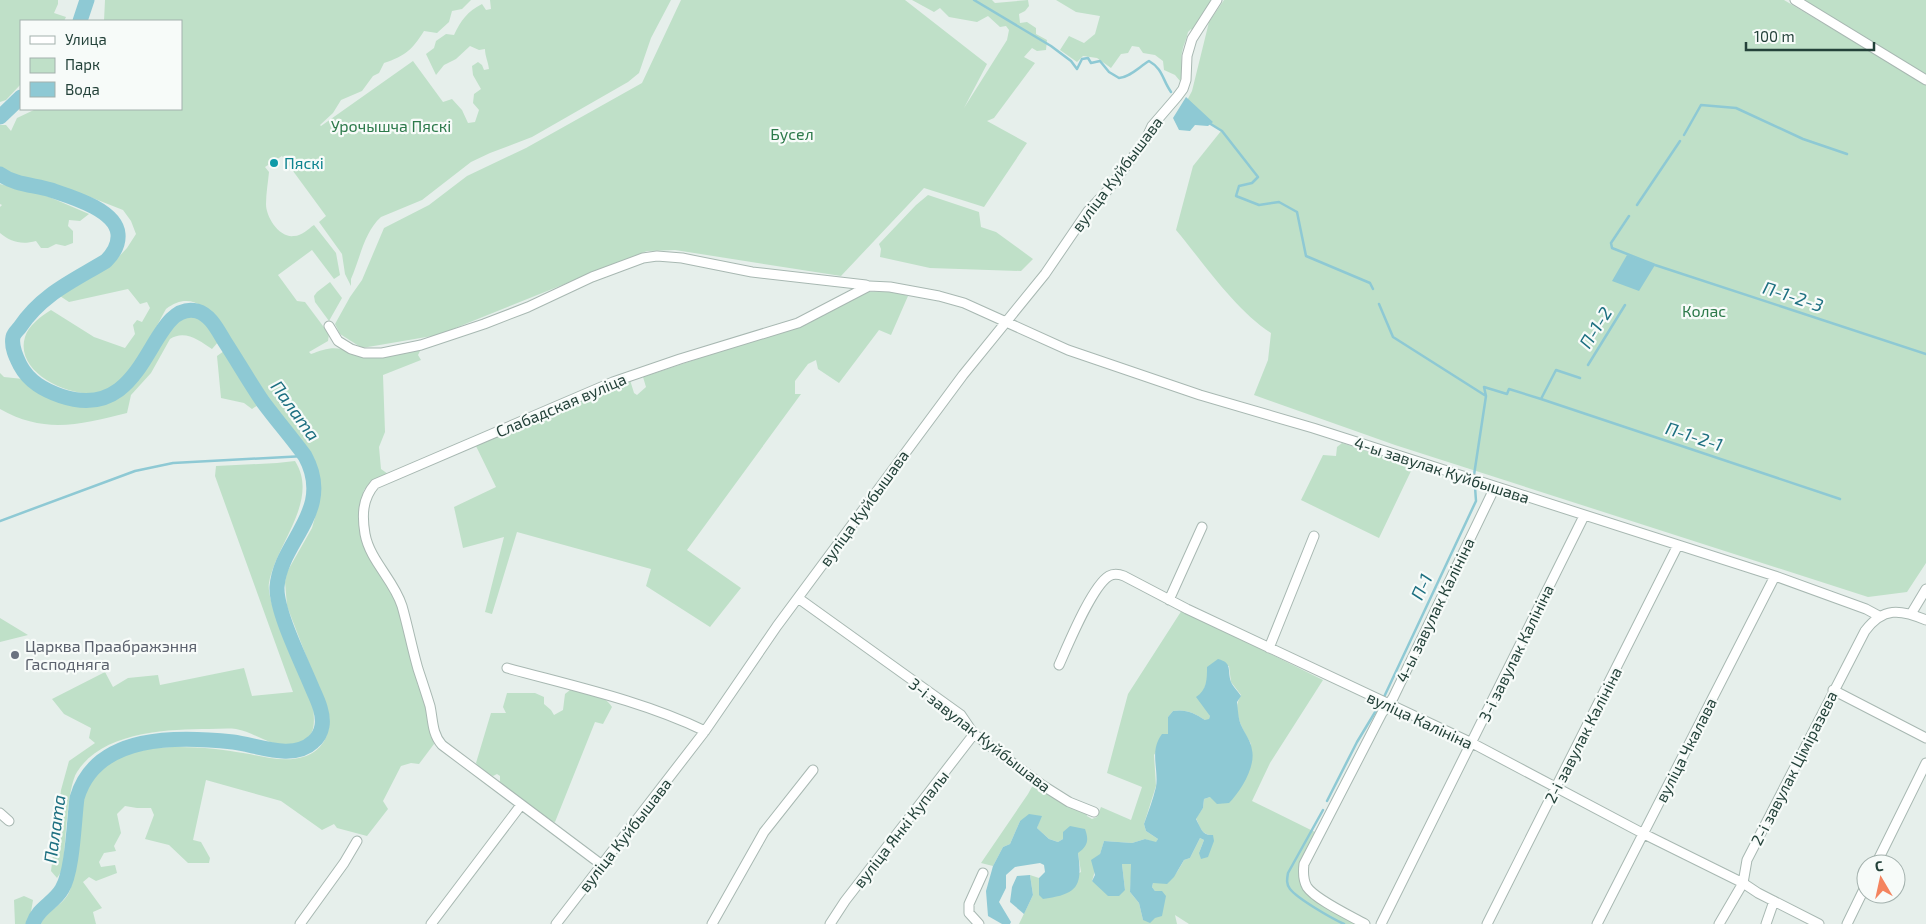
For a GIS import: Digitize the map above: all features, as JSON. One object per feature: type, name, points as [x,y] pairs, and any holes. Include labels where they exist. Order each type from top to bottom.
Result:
[{"type":"street","name":"вуліца Куйбышава","points":[[556,924],[705,731],[798,598],[963,375],[1045,274],[1088,211],[1146,141],[1152,126],[1183,89],[1186,80],[1187,56],[1192,39],[1217,0]]},
{"type":"street","points":[[1795,0],[1926,80]]},
{"type":"street","points":[[329,326],[338,340],[351,349],[364,353],[382,353],[421,345],[528,307],[592,276],[643,258],[657,256],[682,258],[752,272],[854,285],[890,287],[939,296],[964,304],[1005,323]]},
{"type":"street","name":"Слабадская вуліца","points":[[522,805],[442,745],[436,738],[430,707],[401,603],[384,571],[372,554],[366,537],[363,519],[364,503],[368,492],[374,484],[613,382],[680,359],[798,323],[869,286]]},
{"type":"street","name":"4-ы завулак Куйбышава","points":[[1005,323],[1068,350],[1200,395],[1313,428],[1775,576],[1866,609],[1879,616]]},
{"type":"street","name":"4-ы завулак Калініна","points":[[1365,924],[1313,894],[1306,886],[1304,864],[1388,705],[1495,487]]},
{"type":"street","name":"3-і завулак Калініна","points":[[1381,924],[1584,516]]},
{"type":"street","points":[[1169,600],[1202,527]]},
{"type":"street","points":[[1269,648],[1314,536]]},
{"type":"street","name":"2-і завулак Калініна","points":[[1487,924],[1678,545]]},
{"type":"street","name":"вуліца Калініна","points":[[1059,665],[1080,618],[1102,582],[1114,574],[1124,576],[1269,648],[1472,743],[1644,834],[1744,883],[1758,893],[1819,924]]},
{"type":"street","name":"вуліца Чкалава","points":[[1597,924],[1775,576]]},
{"type":"street","points":[[1911,614],[1926,589]]},
{"type":"street","name":"3-і завулак Куйбышава","points":[[798,598],[960,715],[974,734],[1042,786],[1070,802],[1094,812]]},
{"type":"street","points":[[1879,616],[1889,612],[1901,611],[1926,620]]},
{"type":"street","name":"2-і завулак Ціміразева","points":[[1719,924],[1744,883],[1747,860],[1833,690],[1865,631],[1879,616]]},
{"type":"street","points":[[507,668],[592,691],[684,720],[705,731]]},
{"type":"street","points":[[1833,690],[1926,738]]},
{"type":"street","name":"вуліца Янкі Купалы","points":[[830,924],[845,901],[974,734]]},
{"type":"street","points":[[1881,854],[1926,763]]},
{"type":"street","points":[[712,924],[764,832],[813,770]]},
{"type":"street","points":[[431,924],[522,805],[602,865]]},
{"type":"street","points":[[0,813],[9,821]]},
{"type":"street","points":[[300,924],[344,863],[356,841]]},
{"type":"street","points":[[979,924],[969,913],[970,904],[982,873]]},
{"type":"street","points":[[1766,924],[1774,901]]},
{"type":"street","points":[[1847,924],[1857,904]]},
{"type":"green space","points":[[0,0],[58,0],[54,13],[66,17],[64,20],[20,20],[20,85],[6,100],[0,102]]},
{"type":"green space","name":"Урочышча Пяскі","points":[[105,0],[471,0],[462,9],[452,11],[449,22],[437,33],[424,31],[416,43],[407,51],[397,58],[384,63],[379,73],[373,76],[362,91],[341,100],[333,113],[320,125],[413,61],[443,102],[452,99],[462,110],[468,123],[475,122],[479,110],[473,103],[474,94],[481,89],[473,75],[472,66],[478,62],[484,70],[489,69],[485,49],[479,50],[470,46],[456,59],[444,65],[436,75],[426,54],[434,48],[436,41],[446,34],[454,35],[462,21],[472,10],[482,4],[486,10],[491,9],[490,0],[671,0],[651,38],[639,73],[628,82],[532,137],[471,162],[422,200],[381,217],[366,238],[351,279],[351,286],[345,274],[342,254],[319,222],[326,216],[282,156],[265,167],[269,172],[266,204],[268,215],[274,226],[283,234],[297,236],[314,225],[336,253],[340,275],[334,279],[312,250],[278,275],[297,301],[305,302],[329,334],[328,341],[309,352],[311,354],[335,348],[350,352],[421,349],[418,355],[421,360],[383,375],[385,432],[379,447],[381,469],[388,474],[372,480],[364,490],[361,501],[360,520],[399,604],[418,686],[427,705],[434,744],[419,764],[411,763],[401,766],[383,801],[388,809],[367,836],[337,828],[334,824],[322,830],[281,801],[206,780],[193,840],[201,842],[210,858],[209,863],[188,863],[169,845],[145,839],[154,815],[151,808],[125,806],[117,814],[121,833],[114,846],[116,851],[104,853],[99,862],[101,867],[115,865],[117,873],[96,881],[89,877],[83,882],[102,908],[93,912],[96,924],[41,924],[43,919],[64,900],[70,890],[74,875],[80,807],[84,791],[91,777],[103,765],[117,757],[133,752],[151,748],[171,747],[210,748],[273,758],[296,759],[316,751],[324,741],[329,723],[329,716],[287,606],[285,582],[287,572],[312,528],[319,503],[319,479],[314,458],[282,419],[218,320],[206,309],[194,302],[187,301],[173,304],[166,309],[142,354],[127,376],[110,390],[98,393],[67,390],[52,383],[39,375],[29,364],[24,351],[25,337],[29,329],[39,318],[51,310],[94,337],[125,348],[135,334],[133,325],[137,320],[142,322],[150,308],[147,302],[140,304],[128,289],[69,302],[60,296],[110,266],[127,248],[136,234],[131,221],[123,210],[90,197],[17,176],[0,169],[0,125],[6,125],[11,131],[17,118],[34,110],[182,110],[182,20],[104,20]]},
{"type":"green space","name":"Бусел","points":[[681,0],[905,0],[987,64],[964,108],[1007,40],[1009,30],[1006,26],[1000,27],[988,16],[977,22],[949,17],[940,8],[934,12],[912,0],[992,0],[995,3],[1028,0],[1029,6],[1019,14],[1020,23],[1027,22],[1036,28],[1036,34],[1047,40],[1046,50],[1037,51],[1032,48],[1024,57],[1035,63],[994,118],[987,121],[1027,143],[984,207],[924,188],[841,276],[675,250],[647,251],[438,335],[362,348],[340,334],[335,324],[362,280],[384,228],[429,205],[467,176],[526,148],[642,83]]},
{"type":"green space","points":[[1056,0],[1213,0],[1194,31],[1191,29],[1188,32],[1182,52],[1182,74],[1180,81],[1175,75],[1164,70],[1163,61],[1155,55],[1143,53],[1139,47],[1132,46],[1128,53],[1121,54],[1111,68],[1097,58],[1083,56],[1077,62],[1060,50],[1069,36],[1084,43],[1095,34],[1100,16],[1076,12]]},
{"type":"green space","name":"Колас","points":[[1224,0],[1784,0],[1926,85],[1926,563],[1907,592],[1868,597],[1395,445],[1254,395],[1268,360],[1271,333],[1232,299],[1176,230],[1193,166],[1221,131],[1183,108],[1192,91],[1209,22]]},
{"type":"green space","points":[[1803,0],[1926,0],[1926,76]]},
{"type":"green space","points":[[0,184],[47,196],[89,214],[80,221],[69,220],[68,226],[73,231],[73,243],[65,246],[56,244],[48,248],[41,248],[36,241],[21,243],[12,241],[0,233],[0,207],[2,205],[0,204]]},
{"type":"green space","points":[[928,195],[979,212],[981,227],[996,232],[1033,259],[1021,271],[930,268],[880,257],[881,249],[879,244]]},
{"type":"green space","points":[[330,282],[342,298],[329,321],[315,302],[314,296]]},
{"type":"green space","points":[[890,291],[908,296],[891,335],[879,330],[839,383],[818,369],[816,360],[808,364],[795,381],[795,394],[801,394],[687,550],[741,588],[710,627],[646,586],[651,569],[517,532],[492,614],[485,612],[504,537],[463,548],[454,507],[496,487],[475,444],[630,380],[634,393],[637,395],[646,387],[643,377],[775,333],[865,292]]},
{"type":"green space","points":[[188,314],[204,319],[219,341],[212,349],[192,337],[181,335],[170,339],[151,373],[131,395],[127,413],[78,424],[62,425],[32,422],[0,409],[0,373],[4,377],[23,379],[48,398],[79,405],[122,390],[163,327],[166,332],[175,320]]},
{"type":"green space","points":[[224,351],[258,405],[252,409],[244,403],[221,398],[217,356]]},
{"type":"green space","points":[[1342,443],[1409,465],[1411,471],[1379,538],[1301,500],[1323,455],[1336,456],[1337,447]]},
{"type":"green space","points":[[295,461],[301,476],[300,506],[273,568],[269,583],[269,593],[286,642],[313,705],[313,726],[310,735],[302,742],[284,745],[276,744],[236,729],[174,730],[137,736],[102,748],[88,759],[77,772],[74,780],[69,804],[63,869],[57,878],[51,871],[61,790],[69,761],[95,743],[89,738],[91,728],[64,714],[52,699],[105,672],[113,687],[128,678],[158,675],[160,685],[244,668],[252,696],[293,692],[215,476],[216,466]]},
{"type":"green space","points":[[1182,610],[1323,680],[1270,763],[1252,801],[1317,833],[1302,880],[1360,924],[1189,924],[1175,915],[1177,924],[1019,924],[1033,895],[1030,875],[1039,878],[1039,895],[1081,872],[1078,853],[1063,839],[1058,842],[1049,839],[1037,828],[1041,816],[1020,821],[1010,844],[1003,847],[993,866],[981,863],[1034,783],[1086,812],[1087,816],[1092,819],[1097,817],[1101,807],[1131,820],[1142,787],[1107,773],[1128,694]],"holes":[[[1229,666],[1231,682],[1241,695],[1237,707],[1239,720],[1251,744],[1210,797],[1204,799],[1203,808],[1196,818],[1200,828],[1206,834],[1213,835],[1199,853],[1204,840],[1200,838],[1190,858],[1184,860],[1173,877],[1165,881],[1153,883],[1152,887],[1155,891],[1162,891],[1143,920],[1139,903],[1130,892],[1132,864],[1122,864],[1125,890],[1092,881],[1104,841],[1132,843],[1145,839],[1156,843],[1158,839],[1146,831],[1144,824],[1156,786],[1154,755],[1168,734],[1168,717],[1173,711],[1186,711],[1209,720],[1210,716],[1202,693],[1207,682],[1207,667]]]},
{"type":"green space","points":[[0,618],[28,635],[0,642]]},
{"type":"green space","points":[[570,690],[588,693],[604,699],[612,707],[603,724],[595,722],[555,822],[550,821],[500,783],[500,776],[497,774],[493,776],[481,770],[476,763],[491,713],[506,713],[503,707],[507,693],[535,693],[544,697],[544,704],[554,715],[563,710],[565,694]]},
{"type":"green space","points":[[24,896],[33,900],[29,924],[15,924],[14,900]]},
{"type":"water","points":[[1186,97],[1213,122],[1208,126],[1195,125],[1190,131],[1179,130],[1173,118]]},
{"type":"water","points":[[1627,255],[1655,265],[1639,291],[1612,281]]},
{"type":"water","points":[[1218,659],[1228,665],[1231,682],[1241,696],[1237,702],[1239,716],[1251,747],[1252,764],[1242,786],[1229,803],[1217,804],[1210,797],[1204,799],[1203,808],[1196,819],[1204,833],[1213,835],[1214,841],[1208,857],[1201,859],[1199,853],[1204,840],[1200,838],[1190,858],[1184,860],[1174,877],[1167,884],[1153,883],[1152,887],[1155,891],[1162,891],[1166,896],[1162,916],[1155,918],[1150,923],[1143,920],[1139,903],[1130,892],[1131,864],[1122,864],[1125,890],[1119,896],[1108,896],[1092,881],[1095,875],[1091,860],[1100,854],[1104,841],[1132,843],[1145,839],[1156,842],[1158,839],[1146,831],[1144,824],[1156,787],[1155,753],[1158,740],[1162,734],[1168,734],[1168,717],[1173,711],[1186,711],[1205,720],[1209,719],[1210,716],[1196,697],[1204,688],[1207,667]]},
{"type":"water","points":[[1029,814],[1042,816],[1037,828],[1049,839],[1058,842],[1063,839],[1063,832],[1070,826],[1085,829],[1087,842],[1078,853],[1078,881],[1070,891],[1043,899],[1039,895],[1039,878],[1045,872],[1044,865],[1040,863],[1015,867],[1006,875],[1006,888],[999,902],[1011,922],[1010,924],[1002,924],[988,916],[986,891],[993,866],[1003,847],[1010,844],[1020,821]]},
{"type":"water","points":[[1030,875],[1033,895],[1024,914],[1010,902],[1012,887],[1017,876]]},
{"type":"waterway","name":"Палата","points":[[80,20],[87,0]]},
{"type":"waterway","points":[[974,0],[1051,46],[1071,61],[1077,69],[1082,59],[1088,58],[1091,63],[1100,61],[1109,72],[1119,78],[1131,74],[1149,61],[1160,71],[1171,92]]},
{"type":"waterway","name":"Палата","points":[[0,117],[20,98]]},
{"type":"waterway","points":[[1684,135],[1701,105],[1736,108],[1803,139],[1847,154]]},
{"type":"waterway","points":[[1209,123],[1222,131],[1258,177],[1252,183],[1239,186],[1236,196],[1259,205],[1279,202],[1297,212],[1306,256],[1370,283],[1373,289]]},
{"type":"waterway","points":[[1637,205],[1680,141]]},
{"type":"waterway","name":"Палата","points":[[0,174],[12,180],[70,196],[92,206],[110,218],[118,234],[118,242],[115,249],[106,261],[48,297],[14,334],[14,352],[20,365],[32,381],[61,396],[90,400],[113,394],[130,379],[168,323],[181,312],[197,311],[214,324],[263,402],[305,456],[313,476],[314,493],[303,525],[280,570],[277,587],[285,624],[320,708],[322,721],[318,737],[305,748],[285,751],[212,740],[165,740],[142,743],[120,750],[102,761],[87,777],[77,798],[71,858],[66,881],[59,894],[35,918],[33,924]]},
{"type":"waterway","name":"П-1-2-3","points":[[1629,216],[1611,243],[1612,248],[1655,265],[1926,354]]},
{"type":"waterway","name":"П-1","points":[[1379,304],[1393,337],[1486,396],[1474,475]]},
{"type":"waterway","name":"П-1-2","points":[[1588,365],[1625,305]]},
{"type":"waterway","name":"П-1-2","points":[[1486,396],[1484,387],[1507,394],[1509,389],[1541,399],[1556,370],[1580,378]]},
{"type":"waterway","name":"П-1-2-1","points":[[1541,399],[1840,499]]},
{"type":"waterway","points":[[0,521],[135,471],[173,463],[305,456]]},
{"type":"waterway","name":"П-1","points":[[1384,697],[1476,501],[1475,487]]},
{"type":"waterway","name":"П-1","points":[[1327,801],[1357,742],[1377,709]]},
{"type":"waterway","name":"П-1","points":[[1323,810],[1288,873],[1287,883],[1290,889],[1300,898],[1344,924]]},
{"type":"place","name":"Пяскі","points":[[274,163]]},
{"type":"place","name":"Царква Праабражэння Гасподняга","points":[[15,655]]}]
